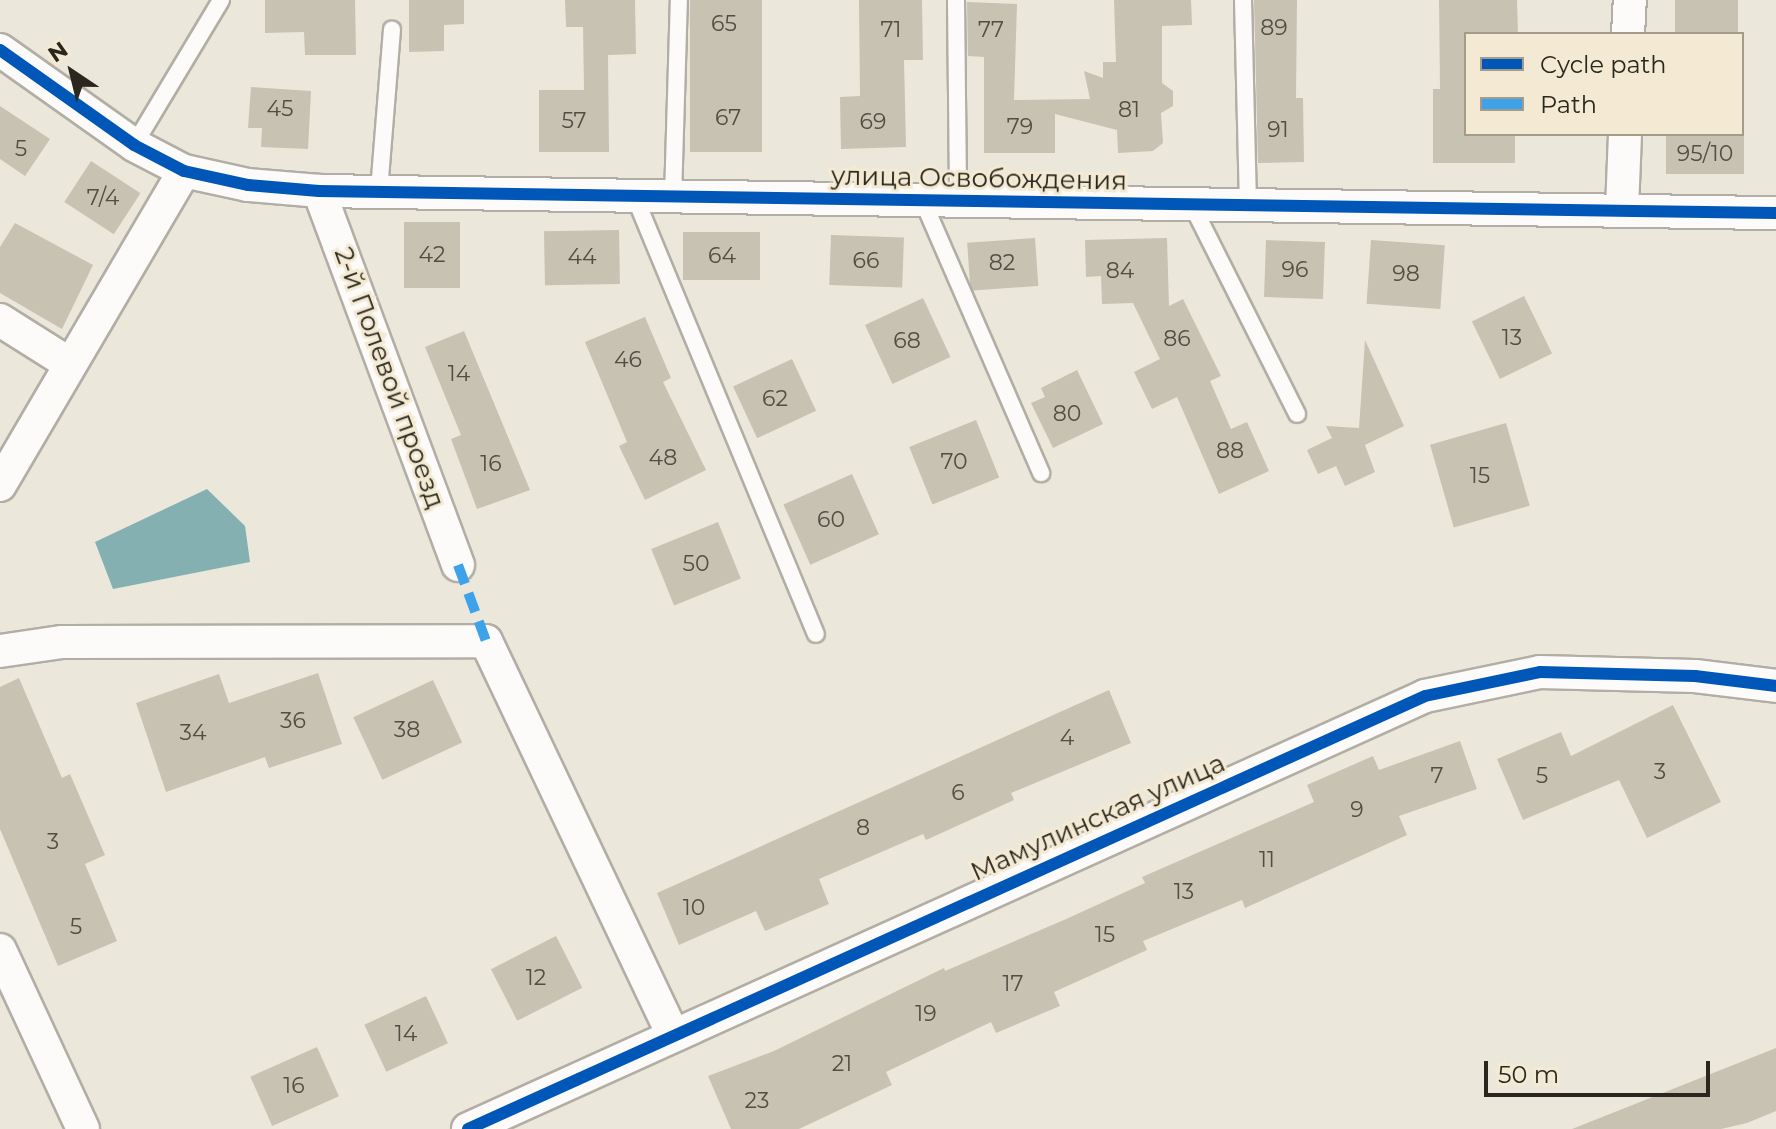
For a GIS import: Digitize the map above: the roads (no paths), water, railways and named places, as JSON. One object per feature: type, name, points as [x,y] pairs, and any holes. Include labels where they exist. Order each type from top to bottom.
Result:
[{"type":"street","points":[[1628,32],[1630,0]]},
{"type":"street","points":[[0,50],[134,145],[184,171],[0,485]]},
{"type":"street","points":[[1622,209],[1625,136]]},
{"type":"street","name":"улица Освобождения","points":[[184,171],[248,185],[319,191],[922,199],[958,204],[1191,203],[1248,207],[1776,213]]},
{"type":"street","name":"2-й Полевой проезд","points":[[319,191],[458,565]]},
{"type":"street","points":[[0,320],[70,364]]},
{"type":"street","points":[[0,651],[62,642],[486,641],[672,1033]]},
{"type":"street","name":"Мамулинская улица","points":[[468,1129],[672,1033],[1425,696],[1540,672],[1695,676],[1776,686]]},
{"type":"street","points":[[0,950],[83,1129]]},
{"type":"lane","points":[[134,145],[221,0]]},
{"type":"lane","points":[[673,198],[679,0]]},
{"type":"lane","points":[[956,0],[958,204]]},
{"type":"lane","points":[[1243,0],[1248,207]]},
{"type":"lane","points":[[379,191],[392,30]]},
{"type":"lane","points":[[634,195],[816,634]]},
{"type":"lane","points":[[922,199],[1041,473]]},
{"type":"lane","points":[[1191,203],[1297,414]]},
{"type":"water","points":[[207,489],[245,526],[250,562],[113,589],[95,542]]}]
